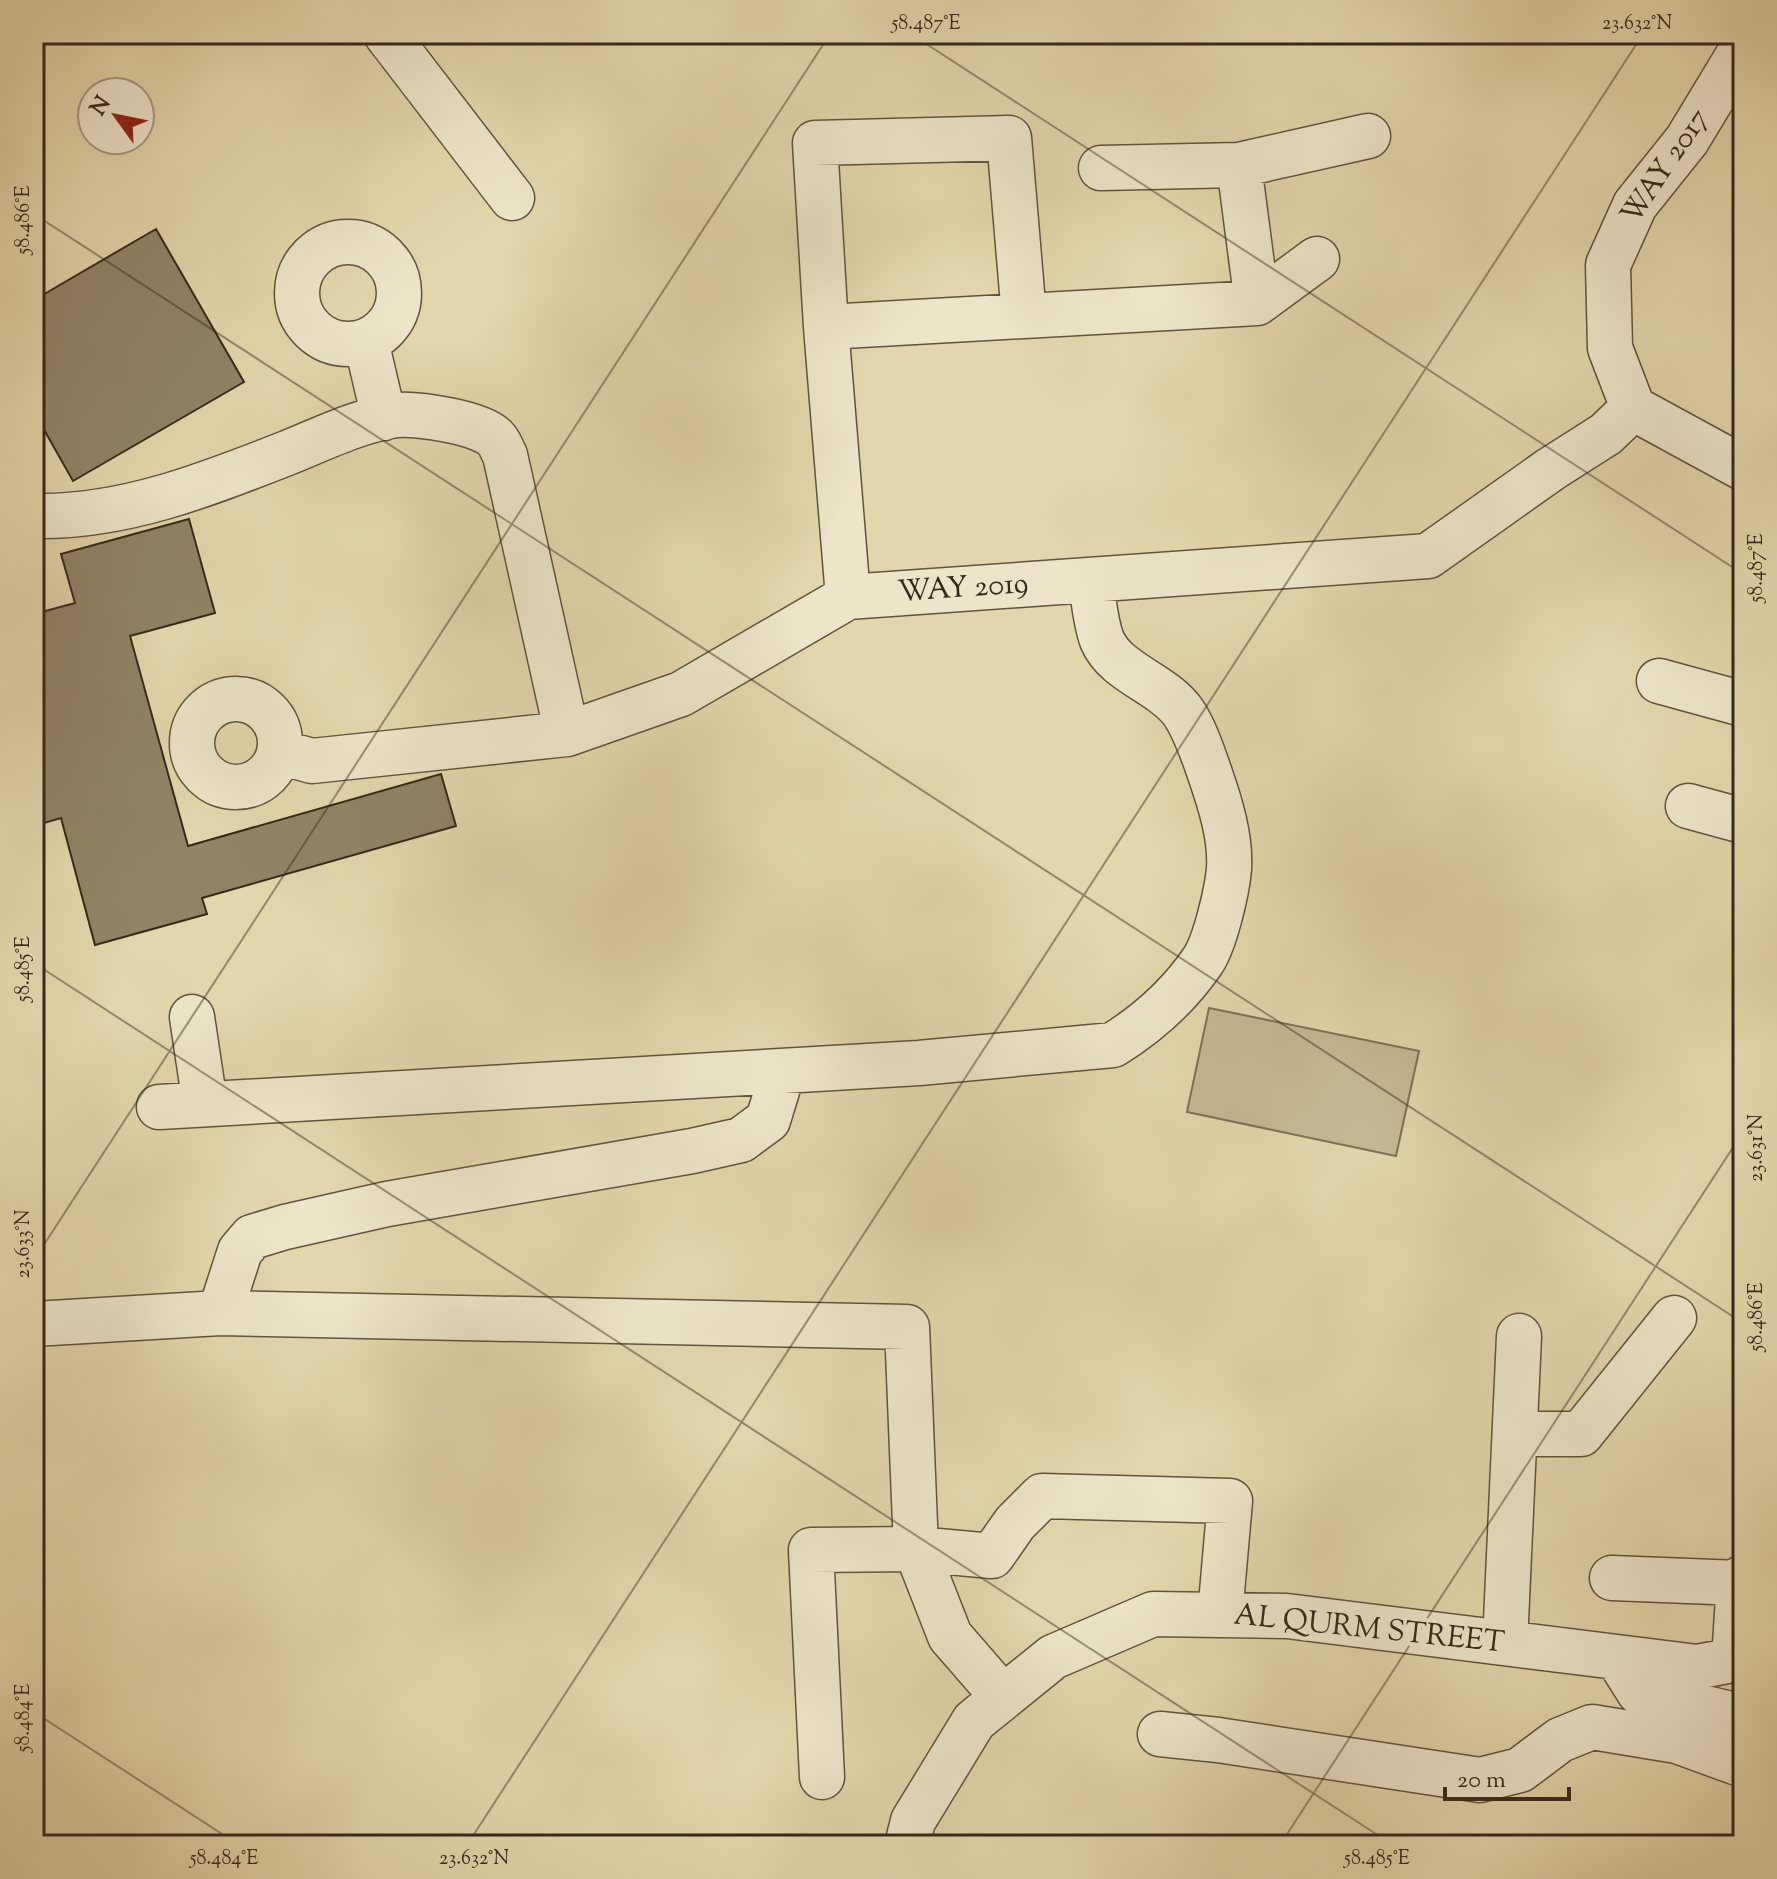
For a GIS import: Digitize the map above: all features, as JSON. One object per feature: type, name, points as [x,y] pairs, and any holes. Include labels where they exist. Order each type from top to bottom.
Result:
[{"type":"street","points":[[386,34],[512,198]]},
{"type":"street","name":"WAY 2017","points":[[1633,408],[1610,348],[1608,265],[1635,205],[1687,140],[1739,54],[1743,42]]},
{"type":"street","points":[[1101,168],[1239,165],[1368,136]]},
{"type":"street","points":[[848,597],[815,143],[1009,138],[1024,316]]},
{"type":"street","points":[[1239,165],[1257,303]]},
{"type":"street","points":[[826,327],[1257,303],[1317,259]]},
{"type":"street","points":[[366,341],[384,418]]},
{"type":"street","points":[[1633,408],[1743,468]]},
{"type":"street","name":"WAY 2019","points":[[280,752],[312,761],[567,734],[681,694],[848,597],[1428,556],[1606,434],[1633,408]]},
{"type":"street","points":[[34,516],[72,517],[136,505],[221,479],[384,418],[400,415],[465,423],[484,429],[496,438],[505,455],[567,734]]},
{"type":"street","points":[[159,1107],[919,1063],[1113,1045],[1138,1030],[1204,960],[1221,910],[1229,867],[1222,807],[1204,756],[1183,712],[1148,681],[1116,660],[1102,640],[1090,580]]},
{"type":"street","points":[[1659,681],[1743,704]]},
{"type":"street","points":[[1688,806],[1743,821]]},
{"type":"street","points":[[192,1017],[205,1104]]},
{"type":"street","points":[[220,1313],[240,1251],[252,1237],[387,1204],[741,1140],[768,1120],[783,1071]]},
{"type":"street","points":[[34,1324],[220,1313],[907,1327],[916,1549],[950,1636],[1003,1697]]},
{"type":"street","points":[[1515,1434],[1581,1434],[1674,1318]]},
{"type":"street","points":[[1505,1643],[1519,1336]]},
{"type":"street","points":[[822,1777],[811,1550],[916,1549],[992,1556],[1015,1523],[1042,1496],[1230,1501],[1220,1615]]},
{"type":"street","points":[[1612,1578],[1741,1580],[1739,1658]]},
{"type":"street","name":"AL QURM STREET","points":[[907,1845],[913,1821],[974,1721],[1053,1657],[1153,1614],[1287,1616],[1697,1667],[1739,1658]]},
{"type":"street","points":[[1617,1657],[1639,1692],[1743,1717]]},
{"type":"street","points":[[1160,1734],[1480,1780],[1520,1770],[1560,1740],[1592,1727],[1677,1741],[1743,1765]]},
{"type":"shaded area","points":[[1209,1008],[1419,1051],[1396,1156],[1187,1112]]},
{"type":"building","points":[[156,229],[244,382],[73,481],[34,412],[34,300]]},
{"type":"building","points":[[189,519],[215,613],[130,636],[188,846],[441,774],[456,826],[202,898],[207,914],[95,945],[61,818],[34,826],[34,746],[40,744],[34,722],[34,614],[75,603],[61,554]]}]
